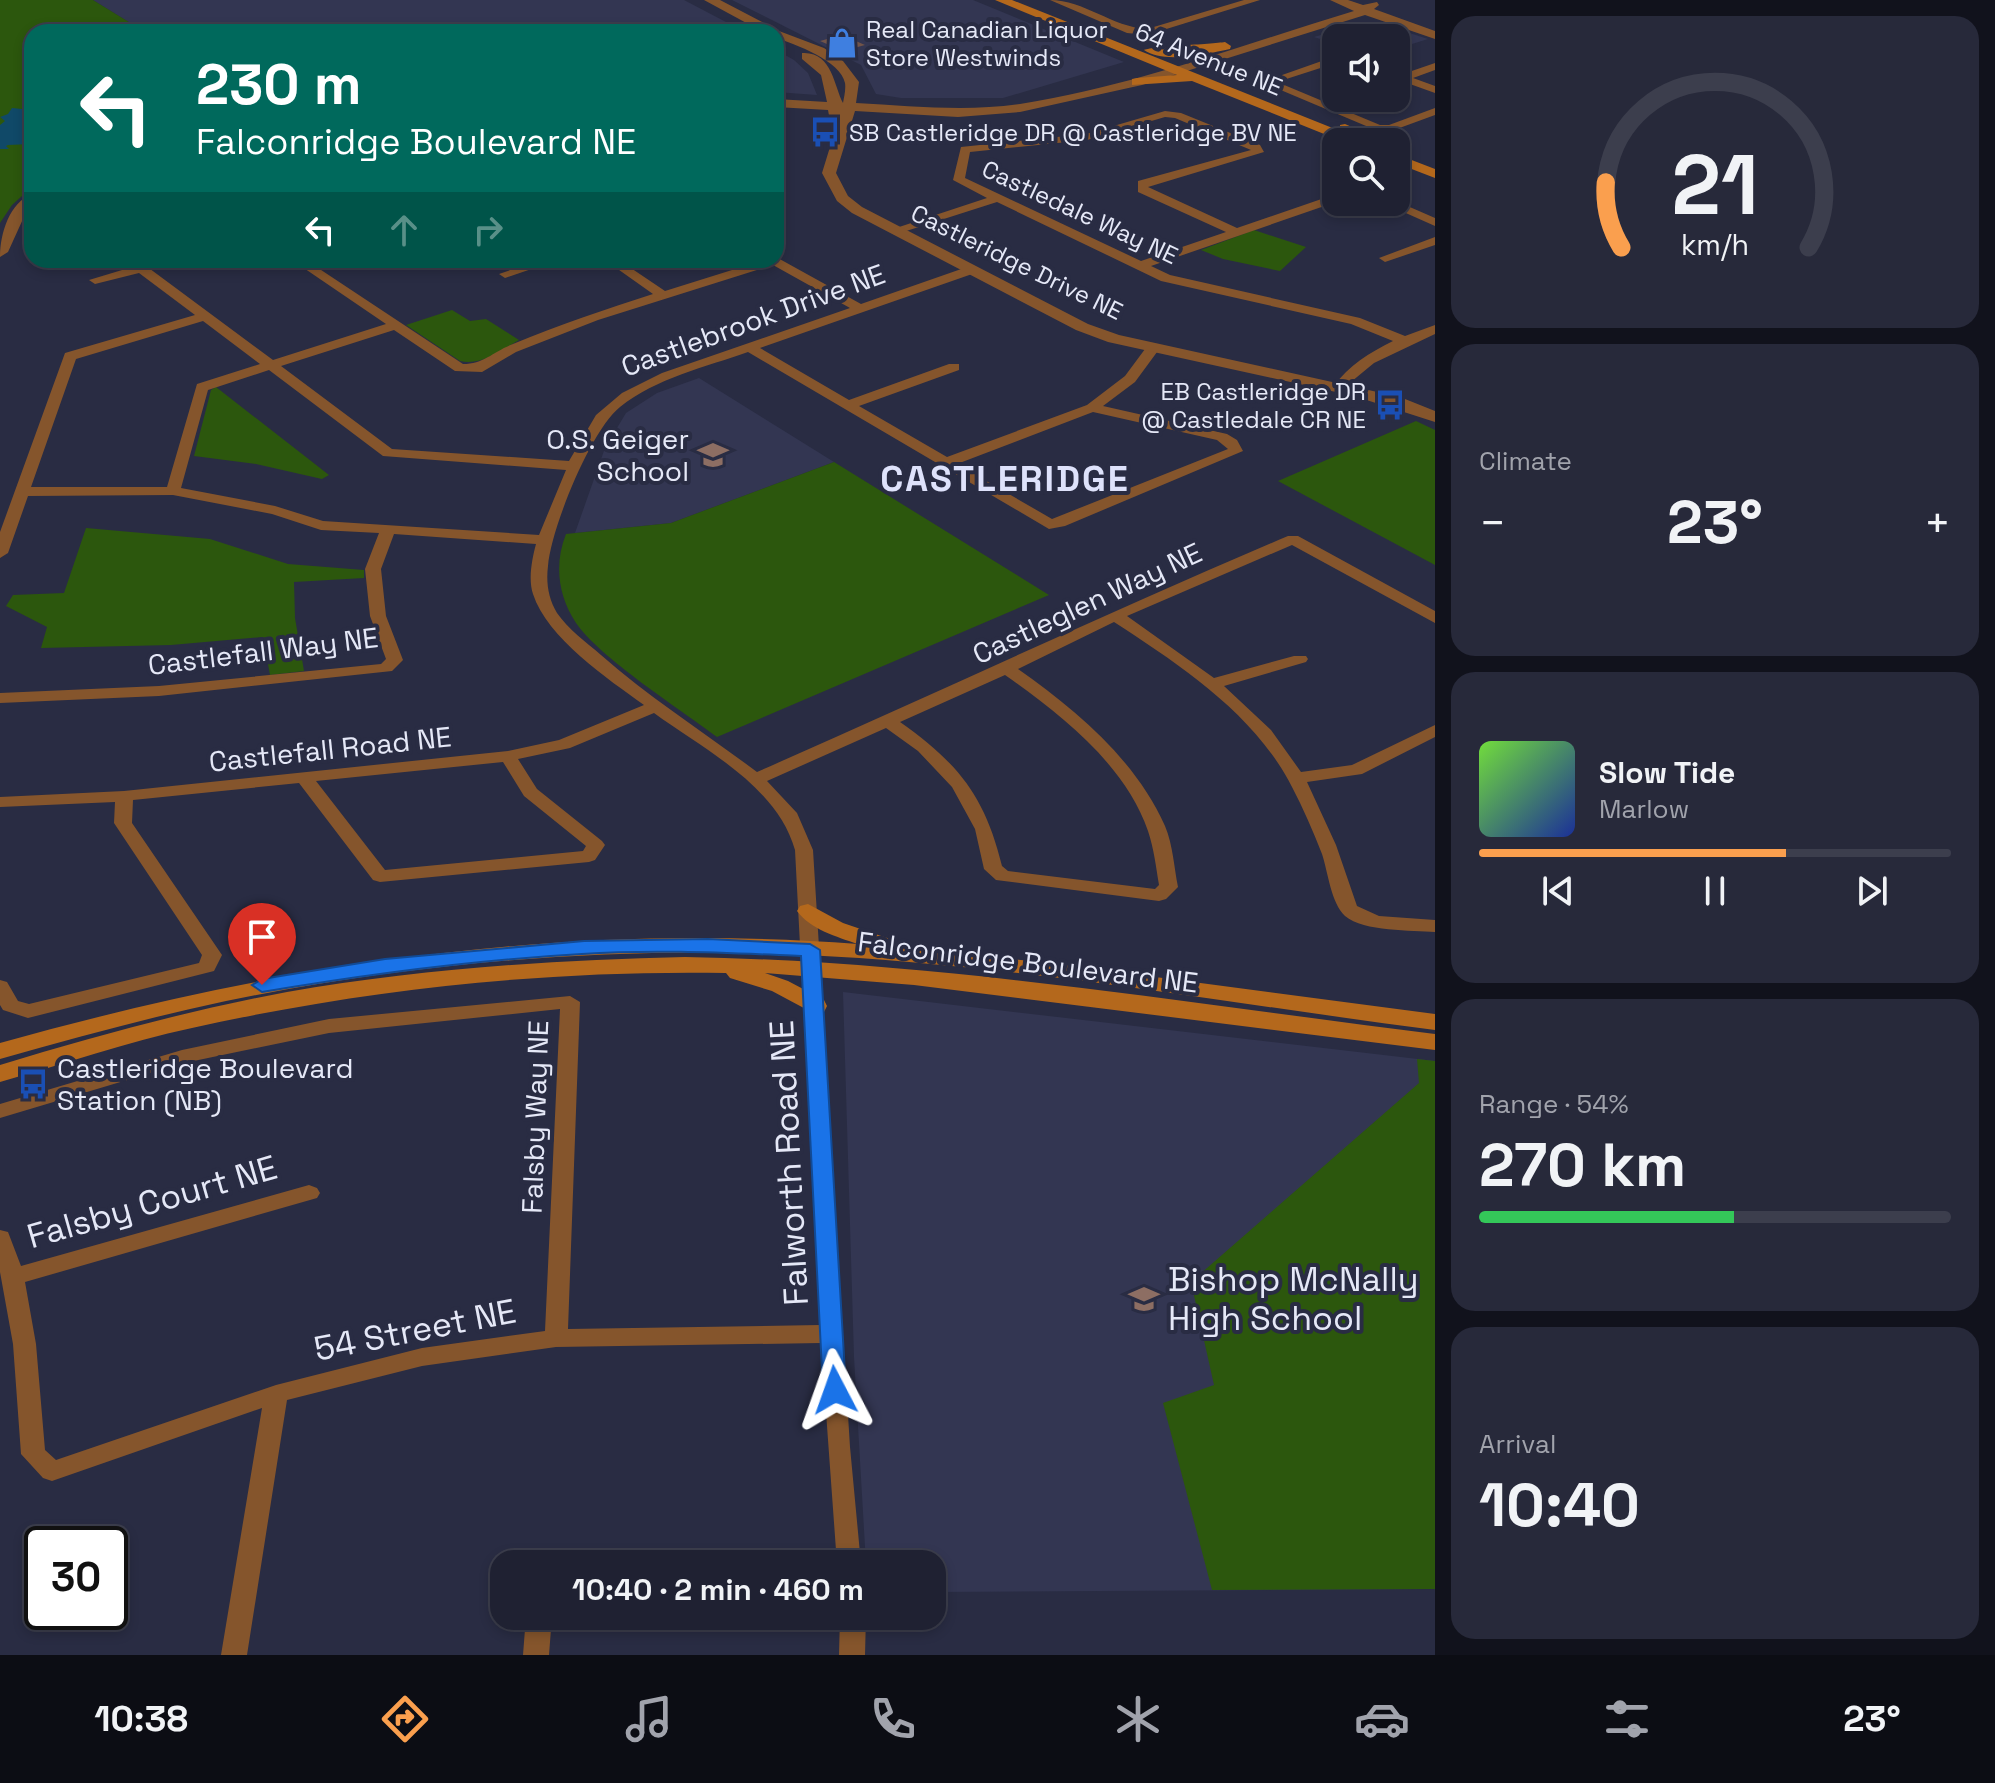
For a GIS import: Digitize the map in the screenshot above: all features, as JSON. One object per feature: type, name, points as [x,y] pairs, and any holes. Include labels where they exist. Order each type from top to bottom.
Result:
[{"type":"main road","name":"64 Avenue NE","points":[[1001,0],[1344,128]]},
{"type":"main road","name":"64 Avenue NE","points":[[1025,0],[1150,50],[1200,79],[1322,128]]},
{"type":"main road","points":[[1150,50],[1177,52],[1225,46]]},
{"type":"main road","points":[[1123,48],[1140,61],[1139,76],[1200,79]]},
{"type":"main road","points":[[1211,59],[1211,66],[1216,71],[1243,88]]},
{"type":"main road","points":[[1410,154],[1435,164]]},
{"type":"main road","points":[[1410,164],[1435,174]]},
{"type":"main road","points":[[808,911],[835,928],[920,956]]},
{"type":"main road","name":"Falconridge Boulevard NE","points":[[0,1051],[182,1003],[289,979],[385,965],[584,947],[708,946],[985,986],[1435,1042]]},
{"type":"main road","name":"Falconridge Boulevard NE","points":[[0,1074],[183,1023],[287,1001],[493,974],[650,965],[714,966],[811,959],[920,956],[1435,1022]]},
{"type":"main road","points":[[714,966],[780,986],[815,1006]]},
{"type":"street","points":[[710,0],[757,24]]},
{"type":"street","points":[[1057,0],[1131,31],[1147,32],[1255,0]]},
{"type":"street","points":[[1336,0],[1435,28]]},
{"type":"street","points":[[1323,24],[1364,6]]},
{"type":"street","points":[[784,103],[845,102],[913,110],[944,110],[1045,97],[1139,76],[1225,46],[1364,6],[1435,35]]},
{"type":"street","points":[[1323,24],[1372,18],[1401,23]]},
{"type":"street","points":[[1176,65],[1211,59],[1322,24]]},
{"type":"street","points":[[784,36],[838,63],[852,82],[845,102]]},
{"type":"street","points":[[784,44],[823,67],[834,91],[845,102]]},
{"type":"street","points":[[1322,64],[1267,82],[1322,105]]},
{"type":"street","points":[[1410,73],[1435,66]]},
{"type":"street","points":[[1410,80],[1435,90]]},
{"type":"street","name":"Castleridge Drive NE","points":[[845,102],[846,123],[840,130],[829,173],[833,186],[857,210],[1082,327],[1114,339],[1340,387],[1394,401],[1435,417]]},
{"type":"street","points":[[1339,112],[1378,128],[1390,128],[1435,111]]},
{"type":"street","name":"Castledale Way NE","points":[[1236,232],[1142,189],[1142,184],[1258,152],[1256,147],[1177,115],[1165,114],[1087,137],[965,149],[959,180],[1140,266],[1192,286],[1355,321],[1404,341]]},
{"type":"street","points":[[896,230],[998,198]]},
{"type":"street","points":[[1140,266],[1322,203]]},
{"type":"street","points":[[0,252],[24,208]]},
{"type":"street","points":[[1410,212],[1435,222]]},
{"type":"street","points":[[1385,258],[1435,241]]},
{"type":"street","points":[[784,266],[861,309]]},
{"type":"street","points":[[95,280],[125,268]]},
{"type":"street","points":[[140,268],[388,453],[574,466]]},
{"type":"street","points":[[310,268],[460,368],[482,368],[511,349],[545,335],[748,268]]},
{"type":"street","points":[[505,274],[525,268]]},
{"type":"street","points":[[623,268],[663,295]]},
{"type":"street","name":"Castlebrook Drive NE","points":[[811,959],[804,850],[797,825],[780,802],[754,780],[604,668],[563,631],[540,595],[542,540],[591,430],[607,408],[626,395],[667,376],[971,270]]},
{"type":"street","points":[[0,553],[70,356],[205,316]]},
{"type":"street","points":[[173,491],[202,387],[394,326]]},
{"type":"street","points":[[1340,387],[1359,367],[1404,341],[1435,329]]},
{"type":"street","points":[[751,348],[1049,524],[1060,523],[1236,451],[1232,443],[1222,437],[1092,408]]},
{"type":"street","points":[[945,463],[1092,408],[1130,379],[1153,348]]},
{"type":"street","points":[[848,405],[954,367]]},
{"type":"street","points":[[22,492],[173,491],[247,503],[321,525],[542,540]]},
{"type":"street","name":"Castlefall Way NE","points":[[0,698],[159,691],[386,668],[395,660],[378,616],[373,569],[388,530]]},
{"type":"street","name":"Castleglen Way NE","points":[[754,780],[889,722],[1115,615],[1293,539],[1435,618]]},
{"type":"street","points":[[1115,615],[1213,684],[1267,740],[1297,778],[1328,841],[1349,910],[1361,919],[1435,926]]},
{"type":"street","points":[[1213,684],[1300,659]]},
{"type":"street","points":[[889,722],[924,747],[960,785],[984,829],[993,869],[1003,876],[1159,895],[1169,887],[1156,829],[1127,779],[1093,735],[1058,704],[1006,668]]},
{"type":"street","name":"Castlefall Road NE","points":[[0,802],[124,796],[508,756],[564,744],[657,706]]},
{"type":"street","points":[[1297,778],[1356,770],[1435,730]]},
{"type":"street","points":[[305,779],[380,876],[589,856],[596,845],[530,792],[508,756]]},
{"type":"street","points":[[0,986],[10,1005],[28,1011],[207,967],[212,955],[123,823],[124,796]]},
{"type":"street","name":"Falworth Road NE","points":[[811,959],[831,1334],[848,1550]]},
{"type":"street","name":"Falsby Way NE","points":[[0,1111],[182,1057],[329,1026],[570,1002],[556,1338]]},
{"type":"street","name":"Falsby Court NE","points":[[15,1276],[309,1193]]},
{"type":"street","points":[[0,1238],[15,1276]]},
{"type":"street","name":"54 Street NE","points":[[15,1276],[33,1454],[52,1471],[276,1394],[422,1357],[556,1338],[831,1334]]},
{"type":"street","points":[[234,1655],[276,1394]]},
{"type":"street","points":[[536,1655],[538,1630]]},
{"type":"street","points":[[852,1655],[853,1630]]},
{"type":"shaded area","points":[[93,0],[684,0],[730,24],[132,24]]},
{"type":"shaded area","points":[[732,0],[973,0],[1124,62],[1003,98],[901,98],[876,94],[861,65]]},
{"type":"shaded area","points":[[1410,33],[1428,39],[1410,45]]},
{"type":"shaded area","points":[[784,54],[808,73],[817,95],[784,93]]},
{"type":"shaded area","points":[[12,108],[24,109],[24,144],[0,149],[0,125],[5,121],[0,117]]},
{"type":"shaded area","name":"O.S. Geiger School","points":[[699,378],[834,462],[671,523],[575,533],[605,448],[626,413],[657,393]]},
{"type":"shaded area","name":"Bishop McNally High School","points":[[843,992],[1435,1061],[1435,1589],[946,1592],[946,1550],[865,1550],[854,1357]]},
{"type":"green space","points":[[0,0],[93,0],[132,24],[24,24],[24,194],[0,223]]},
{"type":"green space","points":[[1254,230],[1306,247],[1280,271],[1223,259],[1201,250]]},
{"type":"green space","points":[[452,310],[470,321],[486,319],[519,340],[484,359],[460,361],[406,325]]},
{"type":"green space","points":[[216,387],[329,475],[322,479],[256,464],[194,456],[211,390]]},
{"type":"green space","points":[[1416,421],[1435,430],[1435,565],[1278,481]]},
{"type":"green space","points":[[834,462],[1049,595],[717,737],[603,652],[587,637],[570,613],[562,591],[559,568],[566,534],[671,523]]},
{"type":"green space","points":[[86,528],[210,539],[288,564],[364,570],[364,578],[294,582],[295,618],[304,671],[270,675],[263,637],[171,645],[41,648],[47,627],[6,606],[13,595],[64,593]]},
{"type":"green space","points":[[1417,1059],[1435,1061],[1435,1589],[1212,1590],[1163,1403],[1214,1385],[1191,1282],[1419,1083]]},
{"type":"building","name":"Real Canadian Liquor Store Westwinds","points":[[842,35],[865,45],[843,51],[820,41]]},
{"type":"place","name":"Real Canadian Liquor Store Westwinds","points":[[842,43]]},
{"type":"place","name":"SB Castleridge DR @ Castleridge BV NE","points":[[825,132]]},
{"type":"place","name":"EB Castleridge DR @ Castledale CR NE","points":[[1390,405]]},
{"type":"place","name":"O.S. Geiger School","points":[[713,455]]},
{"type":"place","name":"Castleridge Boulevard Station (NB)","points":[[33,1084]]},
{"type":"place","name":"Bishop McNally High School","points":[[1144,1299]]},
{"type":"district","name":"CASTLERIDGE","points":[[1005,479]]},
{"type":"route","points":[[262,985],[385,965],[584,947],[708,946],[810,950],[835,1390]]}]
